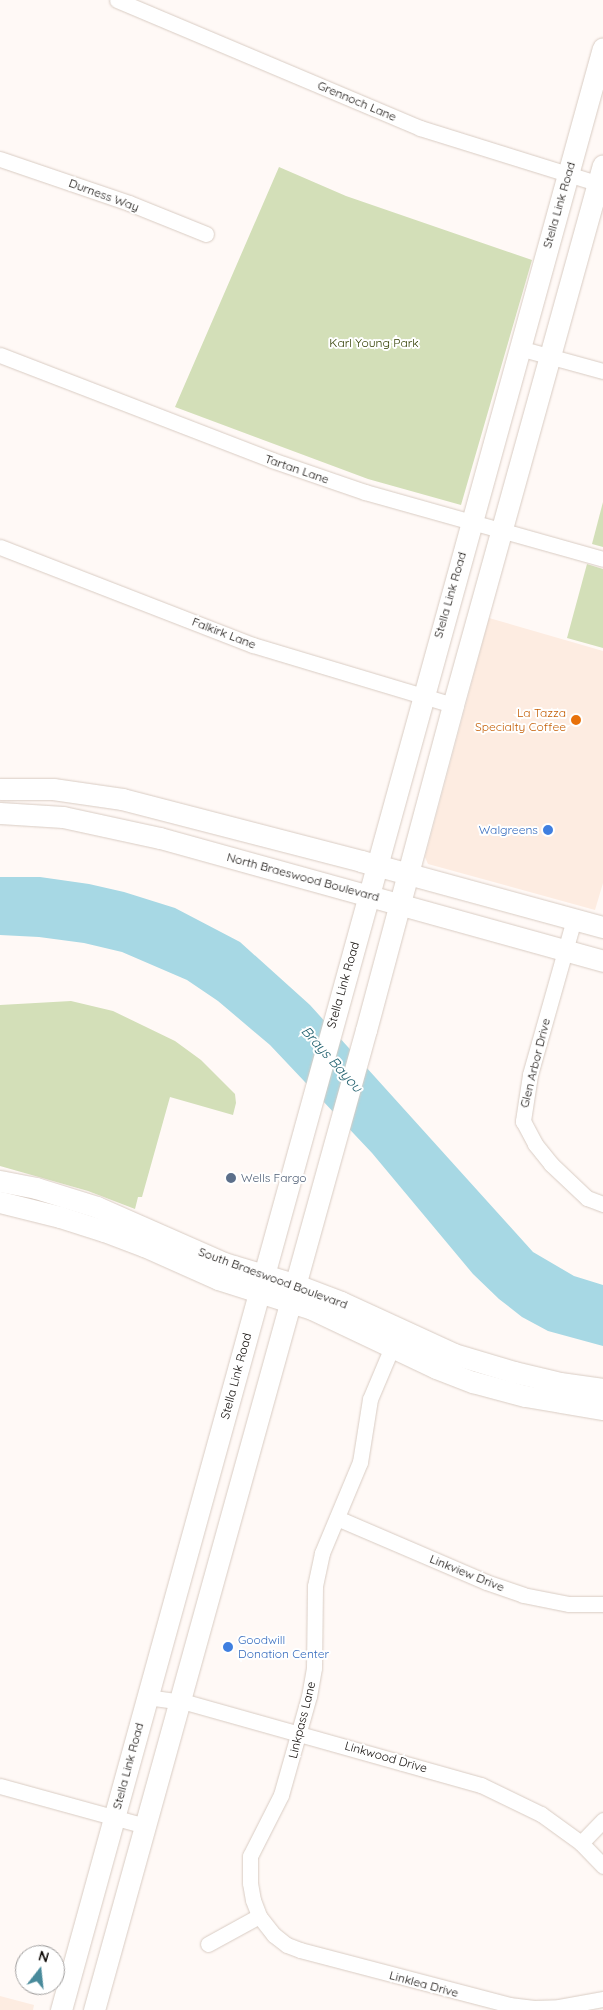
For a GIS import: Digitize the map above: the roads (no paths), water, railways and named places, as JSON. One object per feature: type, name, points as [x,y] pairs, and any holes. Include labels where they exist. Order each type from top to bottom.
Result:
[{"type":"main road","name":"Stella Link Road","points":[[61,2010],[422,697],[603,48]]},
{"type":"main road","points":[[94,2010],[366,1030],[501,531],[601,178]]},
{"type":"main road","points":[[0,790],[61,790],[122,800],[408,873],[603,927]]},
{"type":"main road","points":[[160,838],[168,811]]},
{"type":"main road","name":"North Braeswood Boulevard","points":[[0,813],[62,817],[160,838],[400,903],[603,961]]},
{"type":"main road","name":"South Braeswood Boulevard","points":[[0,1181],[58,1194],[97,1207],[149,1239]]},
{"type":"main road","name":"South Braeswood Boulevard","points":[[0,1202],[149,1239],[224,1263],[261,1283],[292,1293],[353,1307],[454,1354],[514,1372],[560,1383],[603,1389]]},
{"type":"main road","name":"South Braeswood Boulevard","points":[[292,1293],[392,1347],[436,1368],[473,1382],[524,1396],[603,1409]]},
{"type":"main road","points":[[183,1567],[214,1575]]},
{"type":"main road","points":[[75,1959],[86,1961],[92,1970],[86,2010]]},
{"type":"street","name":"Grennoch Lane","points":[[117,0],[420,128],[568,175],[601,178]]},
{"type":"street","name":"Durness Way","points":[[0,158],[129,203],[206,234]]},
{"type":"street","points":[[519,348],[603,371]]},
{"type":"street","name":"Tartan Lane","points":[[0,355],[272,460],[365,492],[603,559]]},
{"type":"street","name":"Falkirk Lane","points":[[0,547],[253,644],[453,705]]},
{"type":"street","name":"Glen Arbor Drive","points":[[574,919],[530,1075],[523,1120],[529,1134],[551,1164],[580,1192],[603,1204]]},
{"type":"street","name":"Linkpass Lane","points":[[259,1916],[250,1883],[250,1856],[281,1795],[299,1732],[314,1668],[316,1586],[322,1553],[360,1462],[370,1399],[392,1347]]},
{"type":"street","name":"Linkview Drive","points":[[337,1518],[486,1582],[523,1595],[568,1604],[603,1604]]},
{"type":"street","name":"Linkwood Drive","points":[[147,1697],[179,1701],[299,1732],[501,1793],[541,1814],[581,1843],[603,1866]]},
{"type":"street","points":[[0,1786],[145,1826]]},
{"type":"street","points":[[581,1843],[603,1820]]},
{"type":"street","points":[[208,1944],[259,1916]]},
{"type":"street","name":"Linklea Drive","points":[[259,1916],[274,1935],[287,1945],[474,1998],[534,2008],[580,2005],[603,1998]]},
{"type":"water","name":"Brays Bayou","points":[[0,877],[40,877],[89,884],[124,892],[175,908],[240,942],[310,1005],[533,1252],[574,1276],[603,1285],[603,1346],[548,1331],[522,1317],[499,1299],[473,1274],[372,1153],[270,1045],[218,1001],[187,980],[122,952],[84,943],[39,937],[0,935]]},
{"type":"place","name":"La Tazza Specialty Coffee","points":[[576,720]]},
{"type":"place","name":"Walgreens","points":[[548,830]]},
{"type":"place","name":"Wells Fargo","points":[[231,1178]]},
{"type":"place","name":"Goodwill Donation Center","points":[[228,1647]]},
{"type":"park label","name":"Karl Young Park","points":[[374,343]]}]
